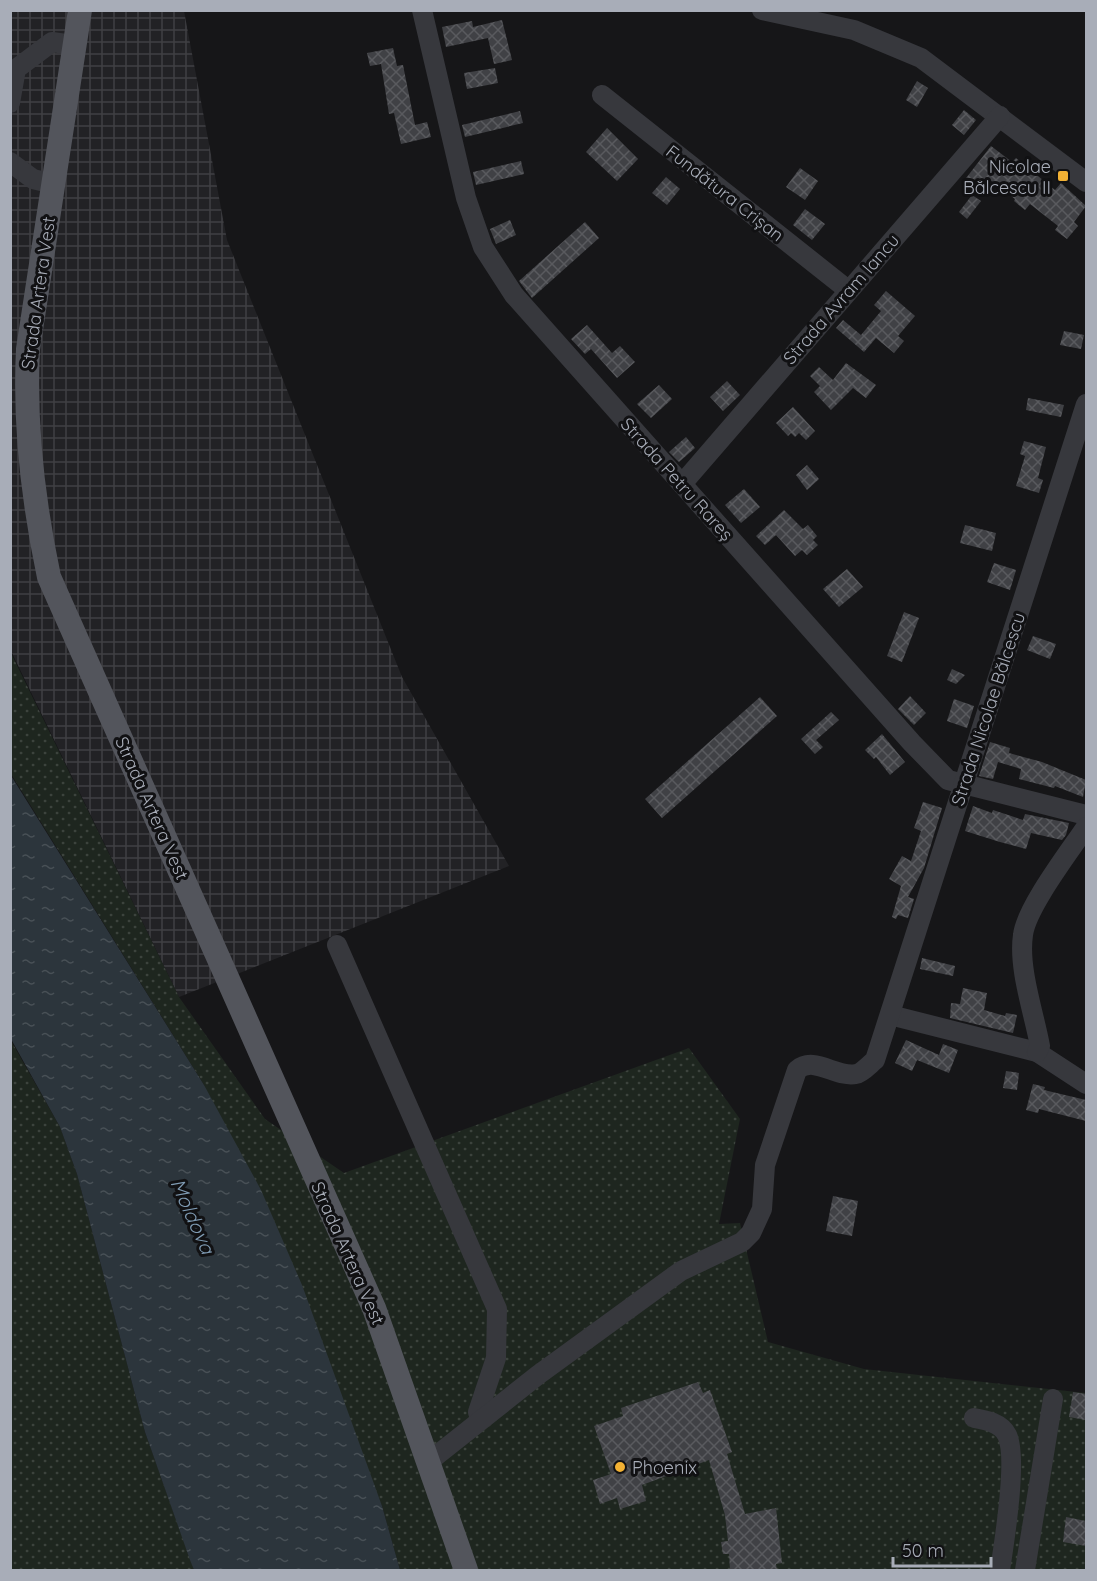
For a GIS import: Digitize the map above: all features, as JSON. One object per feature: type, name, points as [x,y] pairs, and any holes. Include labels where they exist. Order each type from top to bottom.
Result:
[{"type":"main road","name":"Strada Artera Vest","points":[[80,10],[28,349],[25,393],[33,489],[49,577],[374,1308],[466,1570]]},
{"type":"street","name":"Strada Petru Rareș","points":[[422,10],[466,198],[483,247],[514,295],[912,743],[948,780],[1086,815]]},
{"type":"street","points":[[762,10],[854,30],[891,43],[921,58],[1086,182]]},
{"type":"street","points":[[10,103],[16,69],[52,42],[74,45]]},
{"type":"street","name":"Fundătura Crișan","points":[[602,95],[848,290]]},
{"type":"street","name":"Strada Avram Iancu","points":[[682,484],[1000,116]]},
{"type":"street","points":[[10,162],[33,179],[52,184]]},
{"type":"street","name":"Strada Nicolae Bălcescu","points":[[480,1419],[681,1271],[742,1242],[751,1233],[762,1209],[765,1165],[797,1070],[803,1064],[842,1074],[857,1074],[875,1060],[1086,404]]},
{"type":"street","points":[[1037,1052],[1040,1046],[1024,965],[1023,934],[1036,904],[1086,827]]},
{"type":"street","points":[[337,945],[497,1309],[496,1358],[478,1412],[480,1419],[427,1463]]},
{"type":"street","points":[[890,1015],[1037,1052],[1086,1084]]},
{"type":"street","points":[[1025,1570],[1053,1399]]},
{"type":"street","points":[[974,1418],[993,1422],[1006,1434],[1010,1450],[1009,1509],[1000,1570]]},
{"type":"shaded area","points":[[11,11],[184,11],[227,240],[402,677],[509,866],[179,997],[11,651]]},
{"type":"shaded area","points":[[10,651],[179,997],[265,1119],[344,1173],[689,1048],[740,1119],[719,1224],[740,1223],[768,1342],[864,1369],[1086,1393],[1086,1570],[400,1570],[382,1506],[204,1085],[11,774]]},
{"type":"shaded area","points":[[10,1039],[60,1127],[77,1174],[145,1432],[194,1570],[11,1570]]},
{"type":"water","name":"Moldova","points":[[10,774],[204,1085],[261,1190],[302,1285],[382,1506],[400,1570],[194,1570],[145,1432],[77,1174],[60,1127],[11,1039]]},
{"type":"building","points":[[502,20],[512,60],[494,64],[488,38],[446,47],[442,27],[472,21],[473,27]]},
{"type":"building","points":[[393,48],[397,66],[403,65],[415,125],[427,122],[431,137],[401,144],[394,113],[389,114],[381,64],[370,66],[367,53]]},
{"type":"building","points":[[495,68],[498,83],[467,89],[464,73]]},
{"type":"building","points":[[917,81],[928,88],[917,107],[906,100]]},
{"type":"building","points":[[964,110],[976,120],[964,135],[952,125]]},
{"type":"building","points":[[520,111],[523,123],[465,137],[462,125]]},
{"type":"building","points":[[607,128],[638,159],[617,181],[586,152]]},
{"type":"building","points":[[991,146],[1012,162],[1016,158],[1055,190],[1061,183],[1086,206],[1074,222],[1078,226],[1067,239],[1055,230],[1058,226],[1030,204],[1025,210],[1014,201],[1015,199],[986,177],[975,191],[963,182]]},
{"type":"building","points":[[521,161],[524,174],[476,185],[473,172]]},
{"type":"building","points":[[800,168],[818,181],[805,200],[786,187]]},
{"type":"building","points":[[666,177],[680,189],[667,205],[652,193]]},
{"type":"building","points":[[972,195],[981,201],[967,219],[959,212]]},
{"type":"building","points":[[805,209],[825,224],[812,240],[793,225]]},
{"type":"building","points":[[510,220],[516,235],[496,244],[490,229]]},
{"type":"building","points":[[585,222],[599,238],[532,298],[519,281]]},
{"type":"building","points":[[886,291],[915,316],[898,336],[904,341],[894,353],[876,338],[864,352],[836,328],[843,320],[861,335],[881,311],[874,305]]},
{"type":"building","points":[[587,325],[612,353],[620,346],[635,362],[617,378],[591,349],[585,354],[571,339]]},
{"type":"building","points":[[1064,331],[1084,335],[1081,349],[1060,345]]},
{"type":"building","points":[[846,363],[876,385],[866,398],[853,388],[831,410],[814,392],[820,386],[810,376],[819,367],[833,380]]},
{"type":"building","points":[[727,381],[740,395],[723,411],[710,397]]},
{"type":"building","points":[[659,385],[672,399],[651,418],[637,404]]},
{"type":"building","points":[[1028,398],[1064,405],[1061,417],[1026,410]]},
{"type":"building","points":[[793,407],[815,431],[806,440],[799,433],[795,437],[791,433],[788,436],[776,423]]},
{"type":"building","points":[[686,437],[695,448],[679,462],[669,452]]},
{"type":"building","points":[[1024,441],[1046,447],[1038,478],[1043,480],[1039,493],[1016,486],[1025,456],[1020,454]]},
{"type":"building","points":[[807,465],[819,479],[807,490],[796,475]]},
{"type":"building","points":[[744,489],[760,507],[741,523],[725,505]]},
{"type":"building","points":[[784,510],[803,529],[808,525],[817,536],[813,540],[818,545],[807,555],[802,550],[795,556],[776,535],[765,545],[756,536]]},
{"type":"building","points":[[965,525],[996,533],[992,551],[960,543]]},
{"type":"building","points":[[994,563],[1016,570],[1010,590],[987,582]]},
{"type":"building","points":[[847,569],[863,587],[839,607],[823,589]]},
{"type":"building","points":[[904,612],[919,618],[902,662],[887,656]]},
{"type":"building","points":[[1033,636],[1056,644],[1050,659],[1027,650]]},
{"type":"building","points":[[952,669],[965,675],[956,684],[947,680]]},
{"type":"building","points":[[910,696],[926,713],[914,725],[898,709]]},
{"type":"building","points":[[760,697],[777,716],[662,818],[645,799]]},
{"type":"building","points":[[954,699],[974,706],[967,728],[947,721]]},
{"type":"building","points":[[831,712],[839,720],[816,740],[823,747],[815,754],[801,739]]},
{"type":"building","points":[[882,734],[905,762],[890,775],[876,757],[874,759],[865,750]]},
{"type":"building","points":[[990,742],[1010,748],[1009,753],[1042,762],[1086,780],[1083,797],[1055,786],[1054,788],[1019,779],[1021,769],[998,762],[993,779],[979,776]]},
{"type":"building","points":[[923,802],[942,808],[924,868],[908,897],[914,899],[908,918],[898,915],[896,919],[892,917],[901,886],[889,879],[902,856],[911,861],[921,831],[914,828]]},
{"type":"building","points":[[973,806],[1023,820],[1025,814],[1069,823],[1062,840],[1031,833],[1026,849],[965,831]]},
{"type":"building","points":[[922,958],[955,966],[953,976],[920,969]]},
{"type":"building","points":[[963,988],[987,993],[984,1010],[1005,1016],[1006,1013],[1017,1015],[1013,1033],[950,1018],[951,1003],[960,1004]]},
{"type":"building","points":[[906,1040],[939,1055],[943,1044],[958,1050],[949,1073],[917,1060],[912,1071],[895,1063]]},
{"type":"building","points":[[1006,1071],[1019,1073],[1017,1090],[1003,1088]]},
{"type":"building","points":[[1033,1084],[1045,1087],[1044,1090],[1086,1100],[1086,1121],[1039,1109],[1038,1113],[1026,1110]]},
{"type":"building","points":[[833,1196],[858,1201],[852,1236],[826,1231]]},
{"type":"building","points":[[698,1382],[703,1393],[710,1390],[732,1452],[727,1454],[745,1514],[776,1508],[782,1563],[776,1564],[777,1570],[730,1570],[729,1554],[723,1554],[721,1542],[728,1541],[725,1515],[709,1460],[642,1485],[646,1501],[620,1509],[617,1498],[600,1504],[593,1480],[611,1474],[594,1426],[623,1416],[621,1408]]},
{"type":"building","points":[[1073,1392],[1086,1394],[1086,1420],[1069,1417]]},
{"type":"building","points":[[1066,1517],[1086,1521],[1086,1546],[1063,1542]]},
{"type":"place","name":"Nicolae Bălcescu II","points":[[1063,176]]},
{"type":"place","name":"Phoenix","points":[[620,1467]]}]
